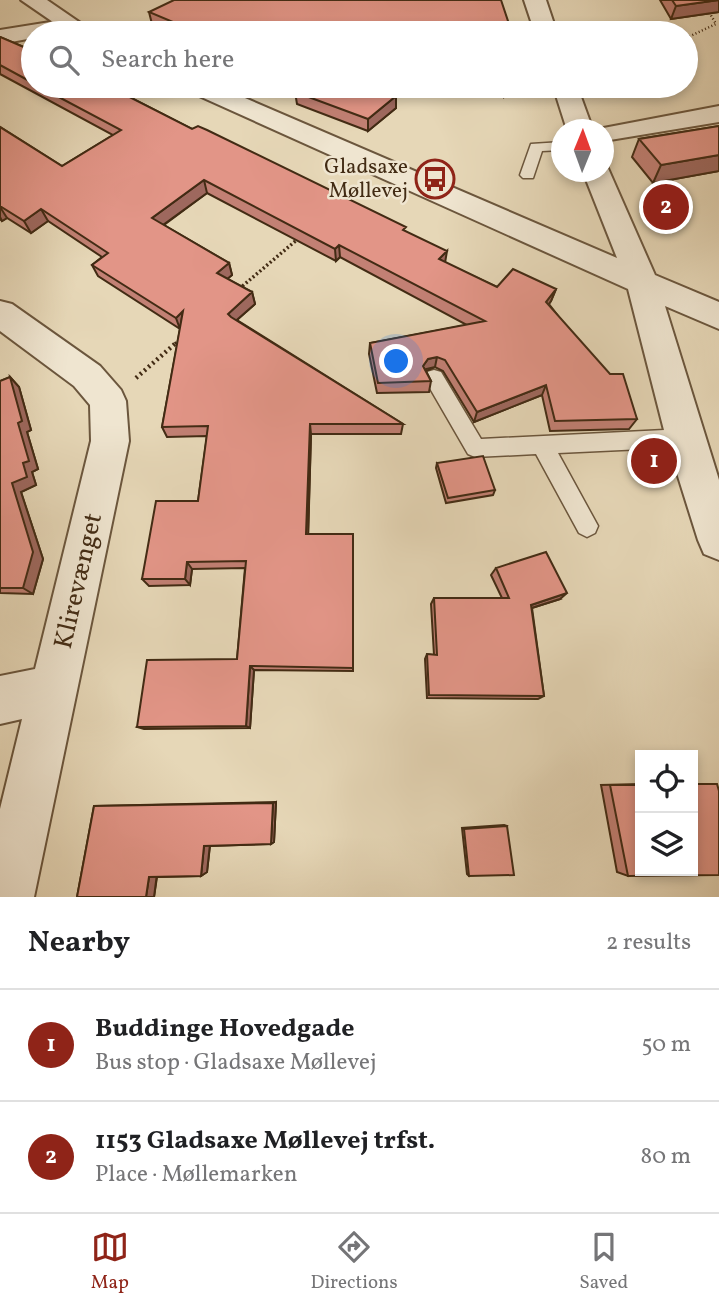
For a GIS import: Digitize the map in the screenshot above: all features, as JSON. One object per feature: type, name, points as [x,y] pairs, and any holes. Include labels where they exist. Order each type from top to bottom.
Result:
[{"type":"street","points":[[32,0],[63,21]]},
{"type":"street","points":[[535,0],[542,21]]},
{"type":"street","points":[[0,37],[21,35]]},
{"type":"street","points":[[224,98],[306,135],[352,151],[646,295],[719,341]]},
{"type":"street","points":[[569,98],[576,119]]},
{"type":"street","points":[[614,130],[719,114]]},
{"type":"street","points":[[306,135],[513,249],[646,295],[719,316]]},
{"type":"street","points":[[601,182],[646,295],[685,438],[719,540]]},
{"type":"street","points":[[0,313],[87,376],[108,401]]},
{"type":"street","name":"Klirevænget","points":[[6,897],[110,441],[108,401]]},
{"type":"street","points":[[0,700],[54,689]]},
{"type":"lane","points":[[528,175],[536,147],[551,146]]},
{"type":"lane","points":[[434,378],[475,448],[685,438]]},
{"type":"lane","points":[[542,445],[587,526]]},
{"type":"path","points":[[698,32],[716,24],[702,0]]},
{"type":"path","points":[[341,202],[373,174]]},
{"type":"path","points":[[235,292],[309,229]]},
{"type":"path","points":[[108,401],[182,338]]},
{"type":"building","points":[[174,0],[501,0],[508,21],[170,21],[149,12]]},
{"type":"building","points":[[672,0],[719,0],[676,6]]},
{"type":"building","points":[[0,37],[21,46],[21,76],[0,65]]},
{"type":"building","points":[[61,98],[131,98],[192,129],[198,126],[207,130],[406,227],[403,230],[447,251],[439,259],[497,287],[513,269],[556,289],[546,302],[610,374],[623,374],[637,419],[555,421],[546,385],[477,412],[445,360],[437,357],[428,359],[423,366],[431,381],[378,383],[370,343],[485,321],[339,245],[335,249],[204,180],[152,218],[229,263],[217,273],[252,292],[228,314],[231,317],[403,424],[310,424],[306,534],[353,534],[353,668],[250,666],[246,726],[137,727],[147,660],[237,659],[246,561],[187,562],[185,579],[142,579],[156,501],[198,501],[208,426],[162,427],[183,311],[176,318],[92,265],[108,253],[41,209],[24,221],[0,206],[0,127],[62,166],[121,130]]},
{"type":"building","points":[[311,98],[394,98],[368,119]]},
{"type":"building","points":[[719,126],[719,155],[661,165],[639,139]]},
{"type":"building","points":[[10,377],[22,421],[18,423],[29,461],[23,463],[27,477],[12,483],[33,552],[23,588],[0,588],[0,381]]},
{"type":"building","points":[[483,456],[495,490],[448,498],[437,463]]},
{"type":"building","points":[[546,552],[567,593],[531,605],[544,696],[429,695],[427,654],[437,655],[434,598],[509,598],[496,568]]},
{"type":"building","points":[[698,784],[717,784],[719,791],[719,875],[698,875]]},
{"type":"building","points":[[610,785],[635,785],[635,876],[628,876]]},
{"type":"building","points":[[273,803],[271,844],[204,846],[201,876],[149,877],[146,897],[77,897],[94,806]]},
{"type":"building","points":[[507,826],[514,875],[469,876],[464,829]]},
{"type":"place","name":"Gladsaxe Møllevej","points":[[435,179]]},
{"type":"place","name":"1153 Gladsaxe Møllevej trfst.","points":[[666,207]]},
{"type":"place","name":"Buddinge Hovedgade","points":[[654,461]]}]
